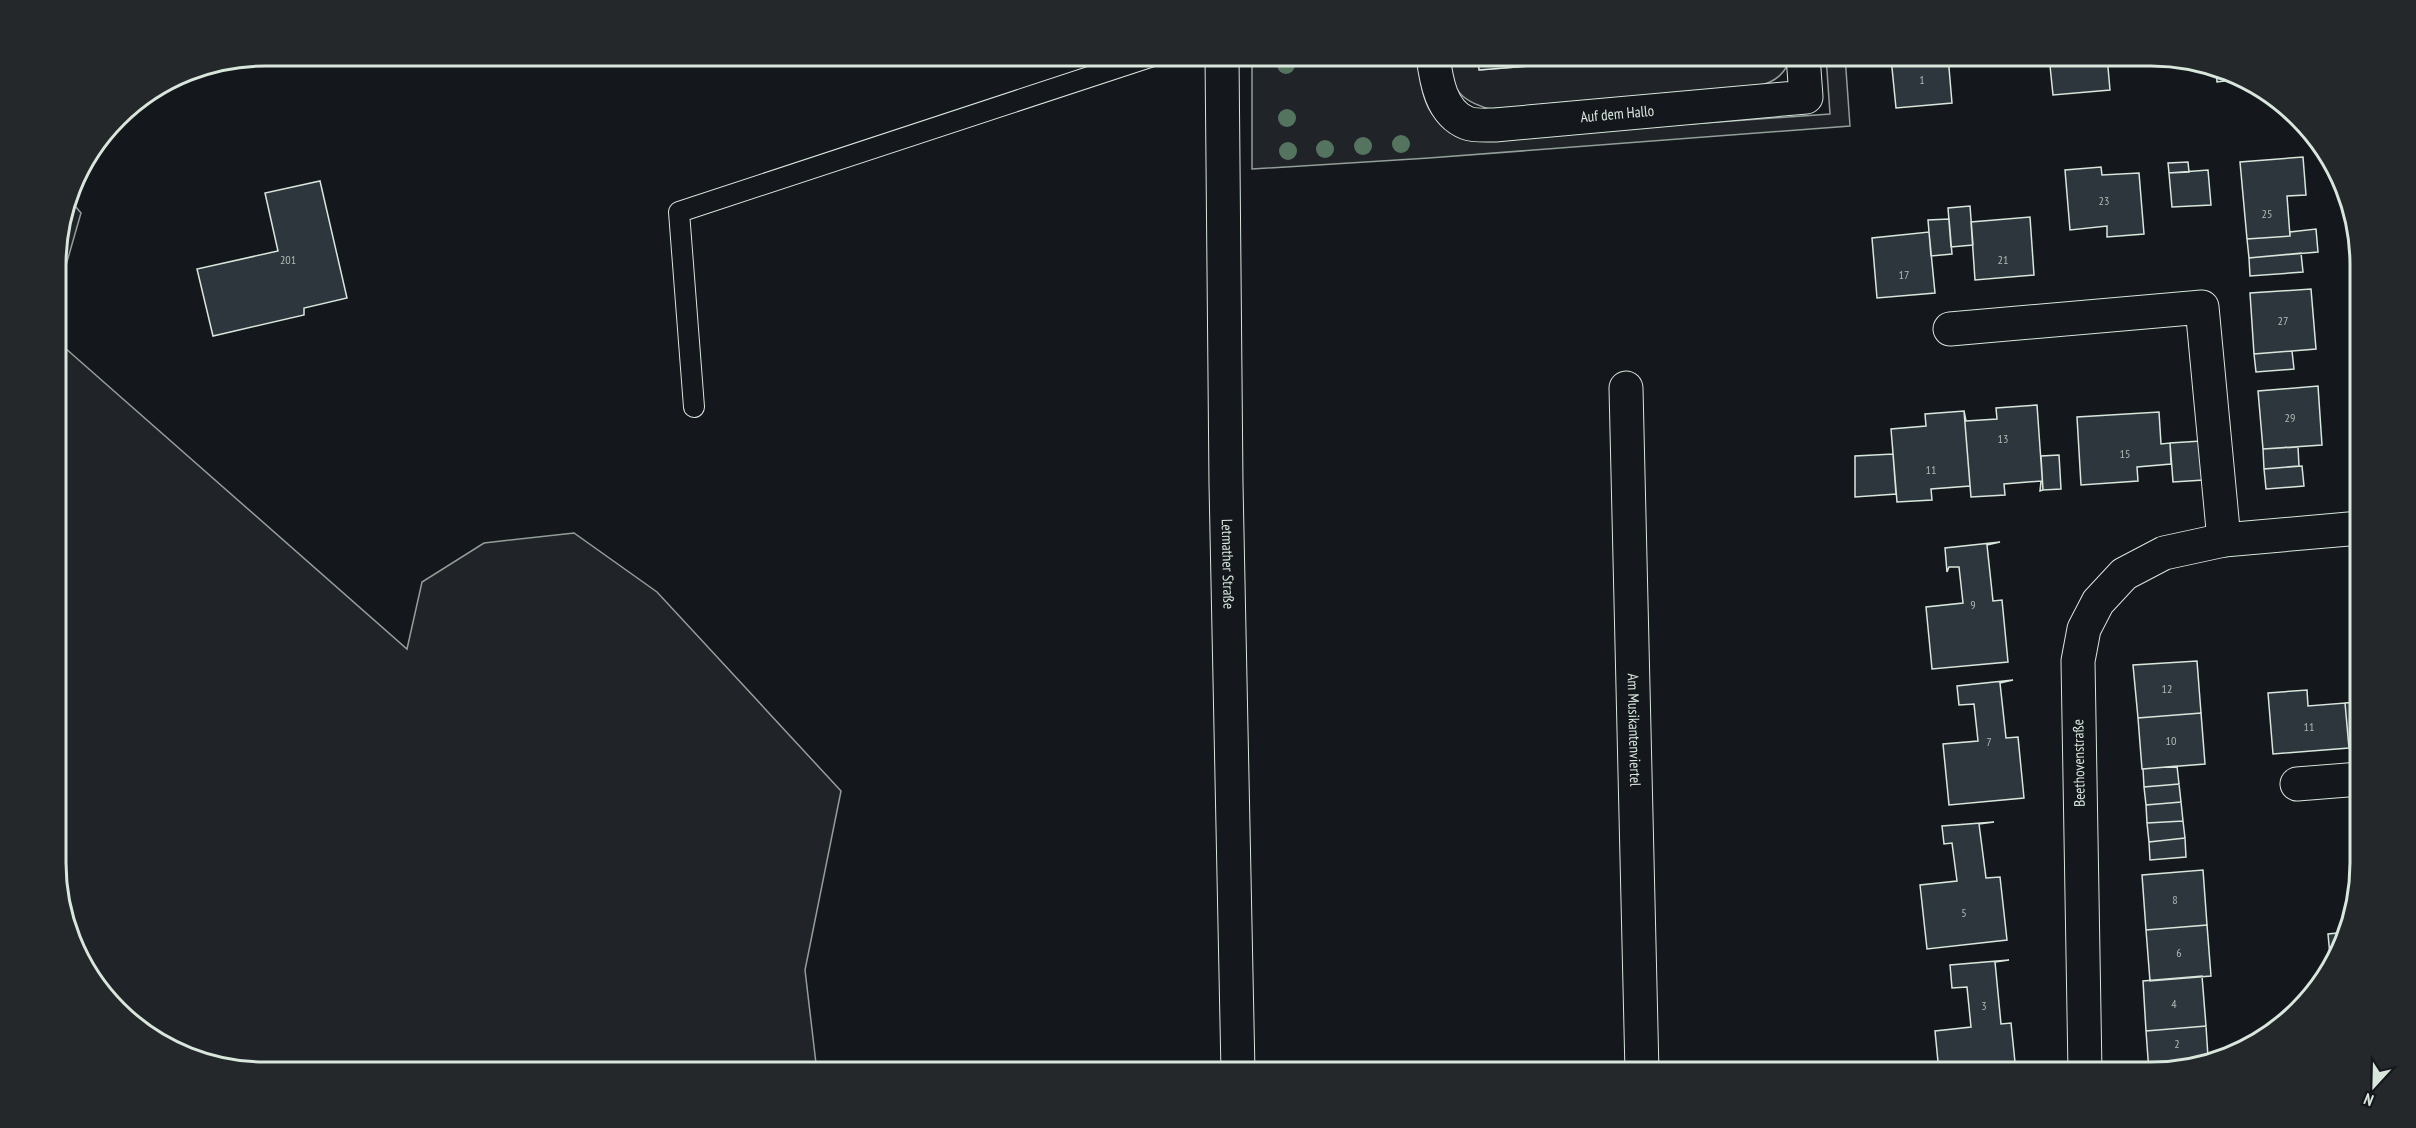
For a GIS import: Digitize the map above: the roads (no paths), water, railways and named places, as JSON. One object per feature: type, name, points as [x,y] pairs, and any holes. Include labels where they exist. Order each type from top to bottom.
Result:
[{"type":"street","name":"Letmather Straße","points":[[1222,66],[1226,484],[1238,1062]]},
{"type":"street","name":"Auf dem Hallo","points":[[1435,66],[1440,90],[1448,111],[1468,124],[1495,125],[1806,97],[1804,66]]},
{"type":"street","points":[[1950,329],[2202,307],[2224,540]]},
{"type":"street","name":"Am Musikantenviertel","points":[[1626,388],[1642,1062]]},
{"type":"street","name":"Beethovenstraße","points":[[2085,1062],[2078,661],[2084,628],[2098,602],[2124,574],[2164,553],[2224,540],[2350,529]]},
{"type":"street","points":[[2297,784],[2350,780]]},
{"type":"lane","points":[[694,407],[679,212],[1123,66]]}]
